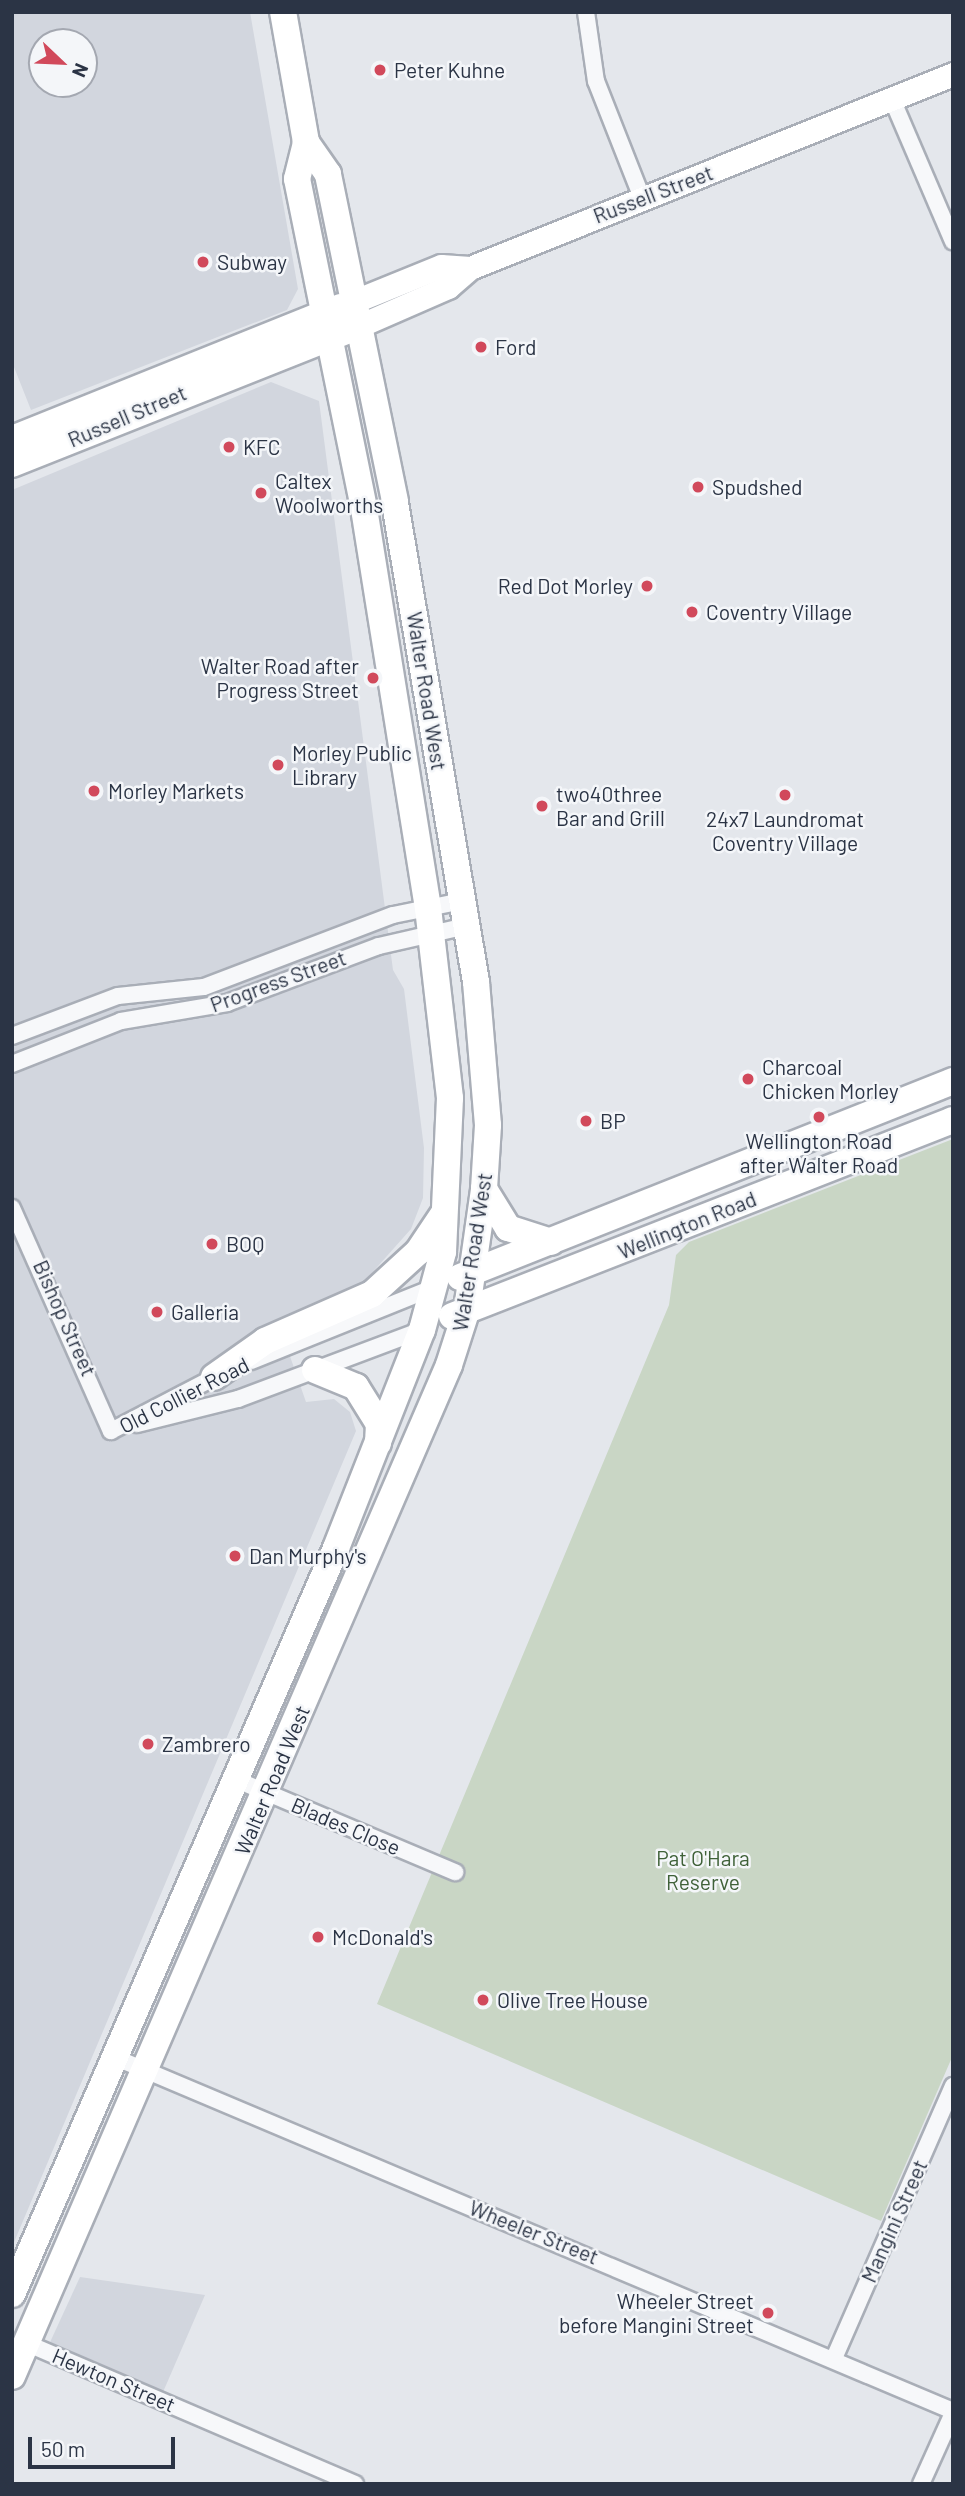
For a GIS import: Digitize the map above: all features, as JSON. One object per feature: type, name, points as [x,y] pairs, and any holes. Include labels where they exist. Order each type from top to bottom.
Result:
[{"type":"main road","name":"Walter Road West","points":[[12,2294],[237,1780],[378,1445],[422,1331],[435,1287],[447,1208],[450,1098],[429,920],[331,338],[297,179],[306,142],[283,12]]},
{"type":"main road","name":"Walter Road West","points":[[12,2376],[144,2070],[268,1793],[467,1309],[484,1189],[484,1062],[464,914],[358,313],[328,174],[306,142]]},
{"type":"main road","name":"Russell Street","points":[[15,446],[326,313],[358,313]]},
{"type":"main road","name":"Russell Street","points":[[15,446],[331,338],[358,313]]},
{"type":"main road","name":"Wellington Road","points":[[435,1287],[953,1081]]},
{"type":"main road","name":"Wellington Road","points":[[422,1331],[467,1309],[953,1120]]},
{"type":"main road","points":[[484,1189],[508,1228],[551,1242]]},
{"type":"main road","points":[[214,1377],[265,1341],[372,1294],[418,1252],[447,1208]]},
{"type":"main road","points":[[315,1370],[358,1390],[379,1424],[378,1445]]},
{"type":"street","points":[[586,12],[596,81],[642,198]]},
{"type":"street","name":"Russell Street","points":[[358,313],[448,287],[470,268],[642,198],[710,176],[731,160],[953,74]]},
{"type":"street","points":[[892,99],[953,241]]},
{"type":"street","name":"Progress Street","points":[[12,1036],[118,996],[204,987],[429,920],[464,914]]},
{"type":"street","name":"Progress Street","points":[[12,1063],[121,1021],[227,1003],[429,920],[464,914]]},
{"type":"street","name":"Bishop Street","points":[[12,1208],[111,1431]]},
{"type":"street","name":"Old Collier Road","points":[[111,1431],[214,1377],[435,1287]]},
{"type":"street","name":"Old Collier Road","points":[[111,1431],[238,1399],[422,1331]]},
{"type":"street","name":"Blades Close","points":[[237,1780],[455,1872]]},
{"type":"street","name":"Wheeler Street","points":[[114,2057],[835,2356],[953,2412]]},
{"type":"street","name":"Mangini Street","points":[[835,2356],[952,2087]]},
{"type":"street","name":"Hewton Street","points":[[26,2343],[355,2484]]},
{"type":"street","points":[[921,2484],[953,2412]]},
{"type":"shaded area","points":[[12,12],[250,12],[298,289],[287,310],[31,410],[12,362]]},
{"type":"shaded area","name":"Galleria","points":[[271,382],[319,401],[393,970],[404,989],[424,1148],[423,1198],[411,1229],[362,1284],[278,1322],[306,1402],[334,1399],[350,1412],[356,1431],[12,2247],[12,490]]},
{"type":"shaded area","points":[[80,2277],[205,2295],[160,2399],[46,2351]]},
{"type":"green space","name":"Pat O'Hara Reserve","points":[[953,1139],[953,2055],[881,2221],[377,2004],[669,1305],[676,1255],[689,1242]]},
{"type":"place","name":"Peter Kuhne","points":[[380,70]]},
{"type":"place","name":"Subway","points":[[203,262]]},
{"type":"place","name":"Ford","points":[[481,347]]},
{"type":"place","name":"KFC","points":[[229,447]]},
{"type":"place","name":"Spudshed","points":[[698,487]]},
{"type":"place","name":"Caltex Woolworths","points":[[261,493]]},
{"type":"place","name":"Red Dot Morley","points":[[647,586]]},
{"type":"place","name":"Coventry Village","points":[[692,612]]},
{"type":"place","name":"Walter Road after Progress Street","points":[[373,678]]},
{"type":"place","name":"Morley Public Library","points":[[278,765]]},
{"type":"place","name":"Morley Markets","points":[[94,791]]},
{"type":"place","name":"24x7 Laundromat Coventry Village","points":[[785,795]]},
{"type":"place","name":"two40three Bar and Grill","points":[[542,806]]},
{"type":"place","name":"Charcoal Chicken Morley","points":[[748,1079]]},
{"type":"place","name":"Wellington Road after Walter Road","points":[[819,1117]]},
{"type":"place","name":"BP","points":[[586,1121]]},
{"type":"place","name":"BOQ","points":[[212,1244]]},
{"type":"place","name":"Galleria","points":[[157,1312]]},
{"type":"place","name":"Dan Murphy's","points":[[235,1556]]},
{"type":"place","name":"Zambrero","points":[[148,1744]]},
{"type":"place","name":"McDonald's","points":[[318,1937]]},
{"type":"place","name":"Olive Tree House","points":[[483,2000]]},
{"type":"place","name":"Wheeler Street before Mangini Street","points":[[768,2313]]}]
